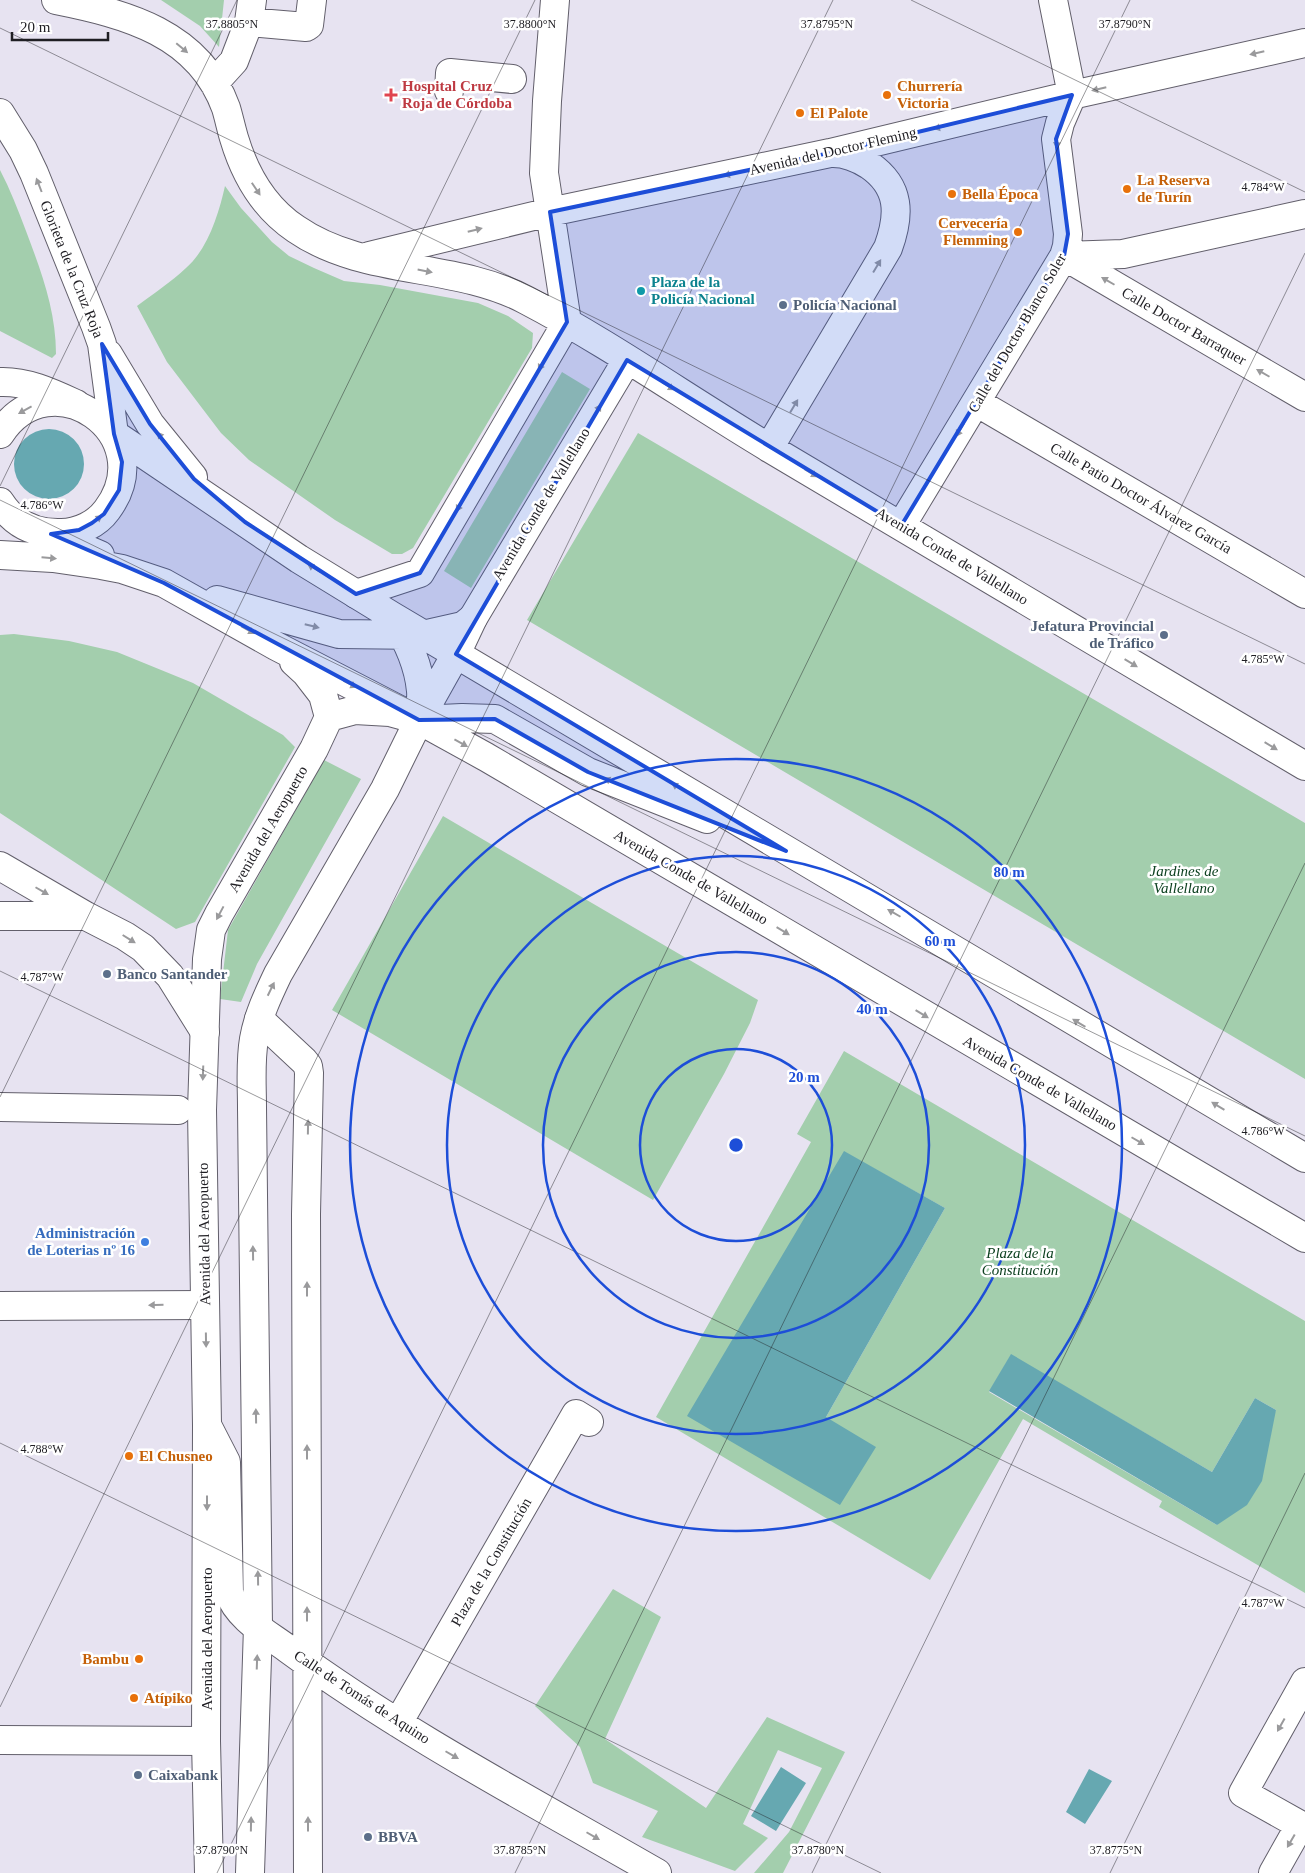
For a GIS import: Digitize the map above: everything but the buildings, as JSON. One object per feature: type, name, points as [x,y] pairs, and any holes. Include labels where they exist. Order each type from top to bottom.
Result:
[{"type":"street","name":"Avenida Conde de Vallellano","points":[[56,0],[115,13],[142,24],[169,37],[194,58],[214,83],[226,108],[240,158],[249,179],[275,212],[314,240],[337,251],[360,258],[504,289],[566,322],[769,448],[1305,766]]},
{"type":"street","points":[[214,83],[234,60],[251,11],[306,27],[309,23],[312,0]]},
{"type":"street","points":[[356,594],[420,573],[566,322],[544,173],[547,101],[555,0]]},
{"type":"street","points":[[1052,0],[1072,95]]},
{"type":"street","name":"Avenida del Doctor Fleming","points":[[360,258],[550,212],[830,153],[1072,95],[1305,43]]},
{"type":"street","points":[[449,92],[450,72],[512,79]]},
{"type":"street","name":"Calle del Doctor Blanco Soler","points":[[901,526],[1064,256],[1068,234],[1056,140],[1060,123],[1072,95]]},
{"type":"street","name":"Glorieta de la Cruz Roja","points":[[0,113],[14,134],[34,173],[102,344],[114,434],[122,462],[119,490],[104,514],[92,523],[80,530],[51,534],[0,548]]},
{"type":"street","points":[[769,448],[888,248],[895,226],[895,199],[890,185],[880,172],[855,157],[840,153],[830,153]]},
{"type":"street","points":[[1064,256],[1123,254],[1304,216]]},
{"type":"street","name":"Calle Doctor Barraquer","points":[[1064,256],[1305,397]]},
{"type":"street","points":[[102,344],[150,424],[194,479],[245,522]]},
{"type":"street","name":"Avenida Conde de Vallellano","points":[[627,360],[474,618],[419,720],[606,827],[1305,1238]]},
{"type":"street","points":[[0,382],[25,384],[48,391],[93,412],[114,434],[299,559],[406,628],[456,654],[1305,1158]]},
{"type":"street","points":[[0,434],[15,416],[35,405],[57,402],[79,406]]},
{"type":"street","name":"Calle Patio Doctor Álvarez García","points":[[976,402],[1305,594]]},
{"type":"street","points":[[0,502],[19,523],[51,534],[164,583],[276,646],[419,720]]},
{"type":"street","points":[[0,555],[53,558],[101,565],[261,614],[339,634],[406,628],[463,626],[474,618]]},
{"type":"street","points":[[250,1873],[258,1627],[252,1057],[259,1019],[266,998],[385,789],[419,720],[421,691],[406,628]]},
{"type":"street","points":[[276,646],[306,673],[323,695],[329,717],[355,710],[390,712],[419,720],[495,719],[588,772],[786,850]]},
{"type":"street","name":"Avenida del Aeropuerto","points":[[209,1873],[206,1741],[207,1424],[202,1110],[207,959],[211,930],[218,914],[314,749],[329,717]]},
{"type":"street","points":[[0,866],[143,948],[170,976],[205,1032]]},
{"type":"street","points":[[0,916],[86,916]]},
{"type":"street","points":[[259,1019],[304,1061],[308,1066],[309,1073],[306,1214],[308,1873]]},
{"type":"street","points":[[0,1107],[178,1110]]},
{"type":"street","points":[[0,1306],[205,1305]]},
{"type":"street","name":"Plaza de la Constitución","points":[[398,1723],[576,1414],[589,1422]]},
{"type":"street","name":"Calle de Tomás de Aquino","points":[[207,1424],[226,1462],[229,1592],[236,1606],[258,1627],[307,1663],[398,1723],[657,1873]]},
{"type":"street","points":[[1273,1873],[1300,1825],[1243,1793],[1305,1682]]},
{"type":"street","points":[[0,1740],[206,1741]]},
{"type":"highlighted area","points":[[1072,95],[1056,139],[1068,234],[1064,256],[901,526],[627,360],[456,654],[786,851],[588,772],[495,719],[419,720],[164,583],[51,534],[79,530],[92,523],[104,514],[119,490],[122,462],[114,434],[102,344],[150,424],[194,479],[245,522],[356,594],[420,573],[567,322],[550,212],[830,153]]},
{"type":"green space","points":[[161,0],[224,0],[219,47],[200,26]]},
{"type":"green space","points":[[0,170],[11,192],[47,291],[55,338],[56,354],[52,358],[0,331]]},
{"type":"green space","points":[[225,186],[241,208],[272,242],[289,256],[314,268],[344,281],[380,285],[478,303],[508,316],[533,333],[532,348],[413,548],[402,554],[392,554],[335,520],[249,460],[221,433],[167,362],[137,306],[180,273],[201,251],[212,230]]},
{"type":"green space","points":[[562,372],[590,389],[471,588],[444,571]]},
{"type":"green space","name":"Jardines de Vallellano","points":[[638,433],[1305,823],[1305,1079],[527,620]]},
{"type":"green space","points":[[14,634],[69,641],[117,652],[193,683],[283,735],[295,747],[195,922],[176,929],[0,813],[0,635]]},
{"type":"green space","points":[[324,760],[361,779],[257,964],[241,1002],[220,999],[228,930]]},
{"type":"green space","points":[[443,816],[758,1000],[750,1023],[724,1074],[653,1200],[332,1010]]},
{"type":"green space","name":"Plaza de la Constitución","points":[[844,1051],[1305,1321],[1305,1593],[1159,1507],[1162,1501],[1023,1419],[930,1580],[656,1417],[811,1142],[797,1134]],"holes":[[[844,1152],[945,1208],[826,1417]],[[1011,1355],[1212,1472],[1255,1398],[1276,1410],[1217,1525],[989,1392]]]},
{"type":"green space","points":[[613,1589],[661,1617],[605,1739],[706,1808],[767,1717],[845,1752],[783,1873],[754,1873],[789,1832],[822,1768],[778,1750],[743,1824],[768,1838],[735,1871],[642,1837],[658,1811],[593,1783],[580,1747],[535,1706]]},
{"type":"water","points":[[49,429],[68,435],[78,445],[84,464],[78,483],[68,493],[49,499],[30,493],[20,483],[14,464],[20,445],[30,435]]},
{"type":"water","points":[[844,1151],[945,1208],[826,1417],[876,1447],[840,1505],[687,1416]]},
{"type":"water","points":[[1011,1354],[1212,1472],[1255,1398],[1276,1410],[1262,1481],[1247,1505],[1217,1525],[989,1391]]},
{"type":"water","points":[[781,1767],[806,1783],[776,1831],[751,1816]]},
{"type":"water","points":[[1089,1769],[1112,1781],[1085,1824],[1066,1812]]},
{"type":"place","name":"Hospital Cruz Roja de Córdoba","points":[[391,95]]},
{"type":"place","name":"Churrería Victoria","points":[[887,95]]},
{"type":"place","name":"El Palote","points":[[800,113]]},
{"type":"place","name":"La Reserva de Turín","points":[[1127,189]]},
{"type":"place","name":"Bella Época","points":[[952,194]]},
{"type":"place","name":"Cervecería Flemming","points":[[1018,232]]},
{"type":"place","name":"Plaza de la Policía Nacional","points":[[641,291]]},
{"type":"place","name":"Policía Nacional","points":[[783,305]]},
{"type":"place","name":"Jefatura Provincial de Tráfico","points":[[1164,635]]},
{"type":"place","name":"Banco Santander","points":[[107,974]]},
{"type":"place","name":"Administración de Loterias nº 16","points":[[145,1242]]},
{"type":"place","name":"El Chusneo","points":[[129,1456]]},
{"type":"place","name":"Bambu","points":[[139,1659]]},
{"type":"place","name":"Atípiko","points":[[134,1698]]},
{"type":"place","name":"Caixabank","points":[[138,1775]]},
{"type":"place","name":"BBVA","points":[[368,1837]]}]
